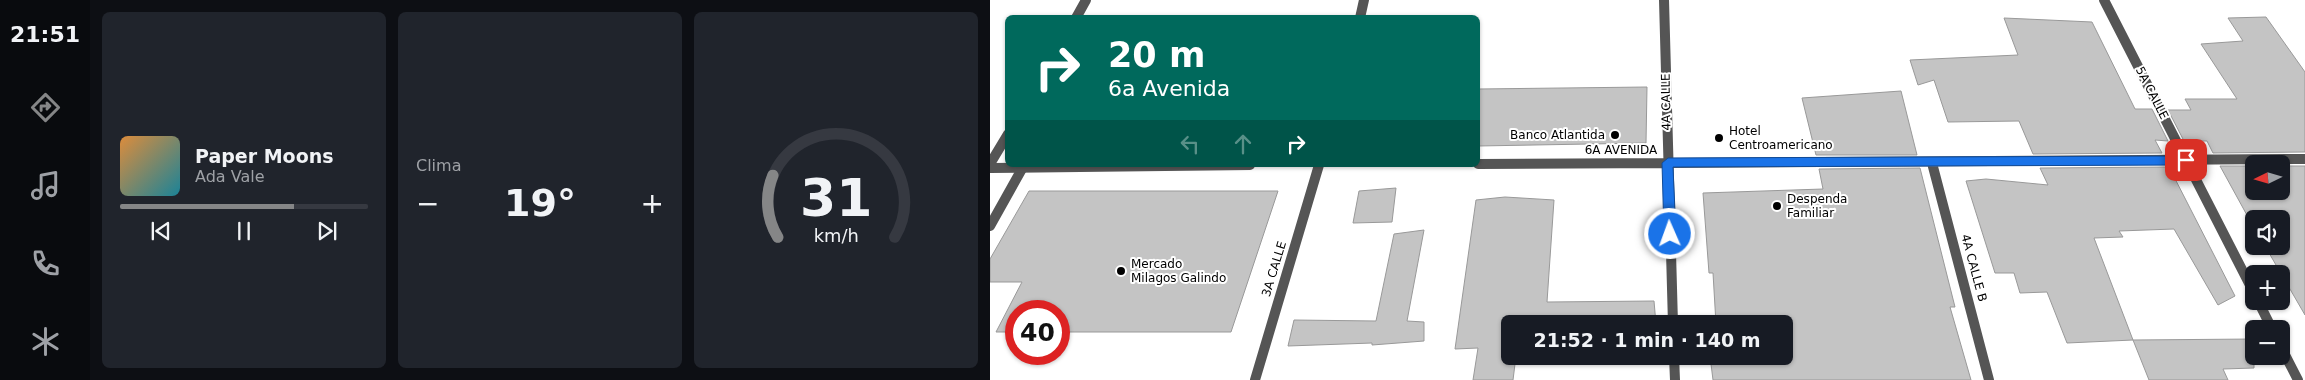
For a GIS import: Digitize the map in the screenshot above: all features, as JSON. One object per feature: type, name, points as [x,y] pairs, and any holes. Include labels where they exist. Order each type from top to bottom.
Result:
[{"type":"street","points":[[1078,15],[1086,0]]},
{"type":"street","points":[[1361,15],[1364,0]]},
{"type":"street","name":"4A CALLE","points":[[1664,0],[1673,315]]},
{"type":"street","name":"5A CALLE","points":[[2104,0],[2245,275]]},
{"type":"street","points":[[1005,139],[990,166],[1005,166]]},
{"type":"street","name":"6A AVENIDA","points":[[1480,164],[1932,163],[2305,159]]},
{"type":"street","name":"4A CALLE B","points":[[1932,163],[1989,380]]},
{"type":"street","points":[[990,226],[1023,167]]},
{"type":"street","name":"3A CALLE","points":[[1255,380],[1318,167]]},
{"type":"street","points":[[2290,364],[2298,380]]},
{"type":"street","points":[[1674,365],[1675,380]]},
{"type":"building","points":[[2266,17],[2305,72],[2305,152],[2213,153],[2207,141],[2184,141],[2168,110],[2191,110],[2185,99],[2237,99],[2201,44],[2243,41],[2228,18]]},
{"type":"building","points":[[2004,18],[2092,22],[2135,109],[2152,109],[2168,141],[2155,140],[2162,153],[2033,154],[2019,121],[1948,122],[1934,80],[1918,85],[1910,60],[2018,55]]},
{"type":"building","points":[[1647,87],[1646,143],[1480,146],[1480,89]]},
{"type":"building","points":[[1901,91],[1917,155],[1816,155],[1802,98]]},
{"type":"building","points":[[2220,166],[2245,166],[2245,200],[2290,200],[2290,166],[2305,166],[2305,315],[2290,289],[2290,265],[2276,265],[2270,255],[2290,255],[2290,210],[2245,210],[2245,212]]},
{"type":"building","points":[[2169,167],[2235,296],[2218,305],[2174,229],[2119,231],[2123,237],[2094,238],[2133,340],[2067,343],[2047,292],[2020,293],[2014,273],[1995,273],[1966,181],[1986,179],[2048,185],[2040,168]]},
{"type":"building","points":[[1920,168],[1955,307],[1950,307],[1971,380],[1713,380],[1711,365],[1793,365],[1793,315],[1715,315],[1713,273],[1709,273],[1703,193],[1823,189],[1819,169]]},
{"type":"building","points":[[1396,188],[1392,222],[1353,223],[1359,191]]},
{"type":"building","name":"Mercado Milagos Galindo","points":[[1029,191],[1278,191],[1231,332],[1070,332],[1070,300],[1013,300],[1022,282],[990,282],[990,259]]},
{"type":"building","points":[[1505,197],[1554,200],[1547,302],[1654,301],[1655,315],[1501,315],[1501,365],[1515,365],[1513,380],[1473,380],[1478,348],[1455,349],[1476,200]]},
{"type":"building","points":[[1424,230],[1407,321],[1424,322],[1424,341],[1372,345],[1372,343],[1288,346],[1294,320],[1376,321],[1394,234]]},
{"type":"building","name":"Mercado Milagos Galindo","points":[[1005,315],[1005,332],[996,332]]},
{"type":"building","points":[[2245,339],[2245,365],[2254,365],[2254,368],[2223,369],[2228,380],[2149,380],[2133,340]]},
{"type":"place","name":"Banco Atlantida","points":[[1615,135]]},
{"type":"place","name":"Hotel Centroamericano","points":[[1719,138]]},
{"type":"place","name":"Despenda Familiar","points":[[1777,206]]},
{"type":"place","name":"Mercado Milagos Galindo","points":[[1121,271]]},
{"type":"route","points":[[1670,234],[1668,163],[1932,163],[2186,160]]}]
